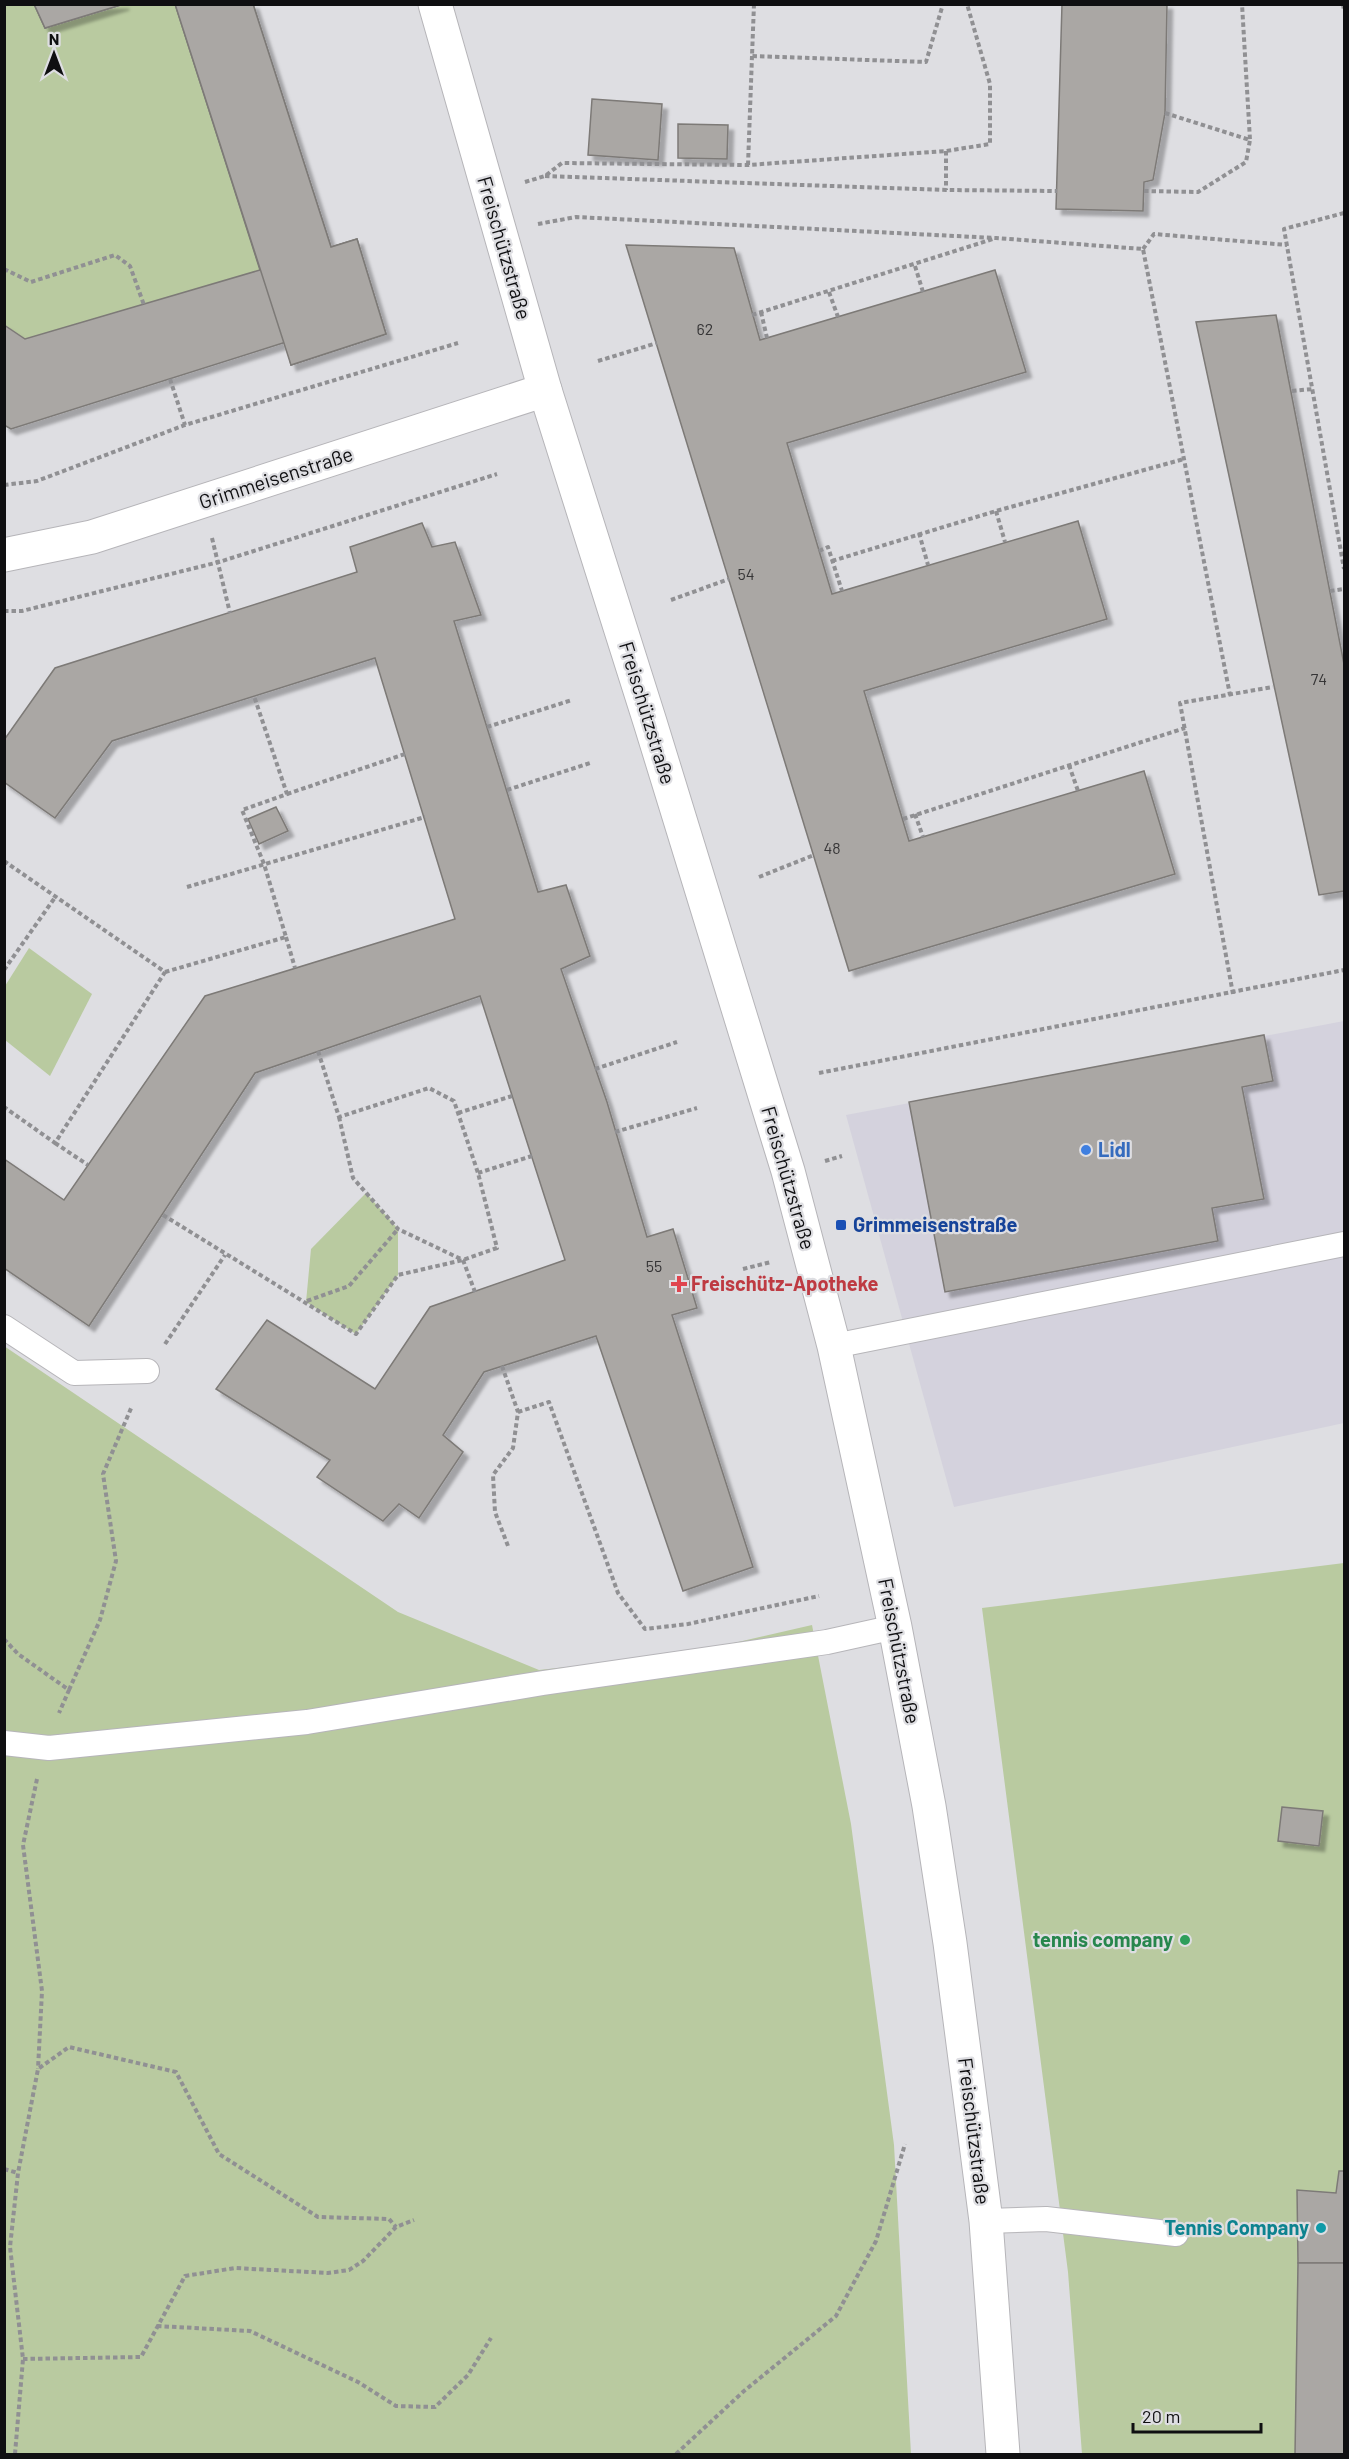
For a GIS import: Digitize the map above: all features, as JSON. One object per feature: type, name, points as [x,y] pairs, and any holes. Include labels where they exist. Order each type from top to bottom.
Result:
[{"type":"main road","name":"Freischützstraße","points":[[435,4],[545,390],[784,1160],[834,1346],[895,1627],[951,1942],[986,2221],[1003,2454]]},
{"type":"main road","name":"Grimmeisenstraße","points":[[6,558],[92,537],[545,390]]},
{"type":"lane","points":[[834,1346],[1344,1244]]},
{"type":"lane","points":[[4,1327],[74,1373],[147,1371]]},
{"type":"lane","points":[[4,1743],[49,1748],[307,1722],[543,1683],[827,1642],[895,1627]]},
{"type":"lane","points":[[986,2221],[1046,2219],[1176,2234]]},
{"type":"path","points":[[748,165],[754,4]]},
{"type":"path","points":[[752,56],[926,62],[943,4]]},
{"type":"path","points":[[545,176],[562,163],[748,165],[946,151],[990,144],[990,84],[967,4]]},
{"type":"path","points":[[1144,191],[1198,192],[1246,162],[1250,140],[1242,4]]},
{"type":"path","points":[[1343,4],[1344,11]]},
{"type":"path","points":[[1165,113],[1250,140]]},
{"type":"path","points":[[946,151],[946,190]]},
{"type":"path","points":[[487,193],[545,176],[946,190],[1057,191]]},
{"type":"path","points":[[1344,213],[1284,229],[1344,569]]},
{"type":"path","points":[[499,232],[576,217],[996,238],[1143,249]]},
{"type":"path","points":[[1230,695],[1143,249],[1154,234],[1287,245]]},
{"type":"path","points":[[752,315],[915,266],[996,238]]},
{"type":"path","points":[[4,269],[31,282],[115,255],[130,266],[144,304]]},
{"type":"path","points":[[915,266],[923,292]]},
{"type":"path","points":[[829,292],[838,316]]},
{"type":"path","points":[[760,312],[767,338]]},
{"type":"path","points":[[4,485],[37,481],[185,425],[458,343]]},
{"type":"path","points":[[598,361],[657,344]]},
{"type":"path","points":[[170,379],[185,425]]},
{"type":"path","points":[[1292,391],[1313,390]]},
{"type":"path","points":[[832,561],[919,533],[1184,459]]},
{"type":"path","points":[[4,611],[22,611],[219,562],[497,474]]},
{"type":"path","points":[[201,501],[219,562],[230,613]]},
{"type":"path","points":[[996,511],[1005,542]]},
{"type":"path","points":[[919,533],[928,565]]},
{"type":"path","points":[[819,551],[828,547],[842,591]]},
{"type":"path","points":[[671,600],[729,579]]},
{"type":"path","points":[[1330,591],[1344,589]]},
{"type":"path","points":[[1233,994],[1180,703],[1273,687]]},
{"type":"path","points":[[254,696],[287,794]]},
{"type":"path","points":[[487,727],[572,700]]},
{"type":"path","points":[[903,819],[1185,728]]},
{"type":"path","points":[[295,968],[264,864],[242,810],[405,754]]},
{"type":"path","points":[[507,790],[590,763]]},
{"type":"path","points":[[1069,765],[1078,791]]},
{"type":"path","points":[[915,814],[924,837]]},
{"type":"path","points":[[187,887],[425,817]]},
{"type":"path","points":[[759,877],[814,855]]},
{"type":"path","points":[[4,861],[165,972]]},
{"type":"path","points":[[4,970],[56,896]]},
{"type":"path","points":[[55,1143],[165,972],[286,937]]},
{"type":"path","points":[[819,1073],[1233,994],[1344,970]]},
{"type":"path","points":[[595,1069],[677,1042]]},
{"type":"path","points":[[318,1051],[339,1117],[353,1178],[398,1229],[464,1260],[475,1292]]},
{"type":"path","points":[[163,1215],[356,1334],[398,1275],[464,1260],[497,1248],[478,1173],[454,1101],[429,1088],[339,1117]]},
{"type":"path","points":[[458,1113],[512,1096]]},
{"type":"path","points":[[4,1107],[88,1165]]},
{"type":"path","points":[[615,1132],[697,1108]]},
{"type":"path","points":[[478,1173],[532,1156]]},
{"type":"path","points":[[816,1164],[842,1156]]},
{"type":"path","points":[[306,1302],[349,1286],[398,1229]]},
{"type":"path","points":[[15,2454],[23,2359],[10,2247],[18,2174],[38,2069],[42,1991],[23,1845],[34,1787],[58,1716],[100,1620],[116,1561],[103,1474],[147,1371],[225,1255]]},
{"type":"path","points":[[742,1269],[780,1260]]},
{"type":"path","points":[[502,1366],[518,1412],[513,1448],[493,1475],[495,1512],[508,1546]]},
{"type":"path","points":[[518,1412],[549,1402],[618,1593],[645,1629],[688,1624],[819,1596]]},
{"type":"path","points":[[4,1639],[18,1654],[69,1690]]},
{"type":"path","points":[[38,2069],[69,2047],[176,2072],[219,2154],[318,2217],[389,2219],[396,2227]]},
{"type":"path","points":[[676,2454],[744,2391],[836,2316],[876,2241],[904,2144]]},
{"type":"path","points":[[4,2169],[18,2174]]},
{"type":"path","points":[[23,2359],[141,2357],[185,2276],[235,2268],[328,2273],[349,2270],[363,2261],[396,2227],[414,2220]]},
{"type":"path","points":[[157,2326],[250,2331],[358,2382],[396,2406],[435,2407],[468,2375],[491,2338]]},
{"type":"shaded area","points":[[1344,1021],[1344,1423],[954,1507],[846,1115]]},
{"type":"green space","points":[[4,5],[34,5],[45,28],[124,5],[175,5],[260,270],[25,339],[5,325]]},
{"type":"green space","points":[[29,948],[92,994],[50,1076],[5,1040],[5,986]]},
{"type":"green space","points":[[366,1193],[398,1229],[398,1275],[356,1334],[306,1302],[311,1249]]},
{"type":"green space","points":[[4,1346],[398,1612],[539,1670],[686,1654],[812,1625],[851,1824],[894,2145],[911,2454],[5,2454]]},
{"type":"green space","name":"tennis company","points":[[1344,1563],[1344,2454],[1082,2454],[1068,2272],[982,1608]]},
{"type":"building","points":[[34,4],[124,4],[45,28]]},
{"type":"building","points":[[34,4],[124,4],[45,28]]},
{"type":"building","points":[[175,4],[253,4],[331,247],[357,239],[386,334],[291,365],[286,342],[11,429],[4,425],[4,325],[25,339],[260,270]]},
{"type":"building","points":[[175,4],[253,4],[331,247],[357,239],[386,334],[291,365]]},
{"type":"building","points":[[1062,4],[1167,4],[1165,113],[1153,180],[1144,182],[1143,211],[1056,209]]},
{"type":"building","points":[[592,99],[662,104],[658,160],[588,155]]},
{"type":"building","points":[[678,124],[728,125],[727,159],[678,158]]},
{"type":"building","points":[[626,245],[734,248],[760,340],[995,270],[1026,372],[787,443],[832,594],[1078,521],[1107,619],[864,691],[909,841],[1144,771],[1175,874],[849,971]]},
{"type":"building","points":[[1276,315],[1344,664],[1344,891],[1319,895],[1196,322]]},
{"type":"building","points":[[422,523],[432,547],[455,542],[481,615],[454,621],[538,892],[566,885],[590,956],[561,969],[607,1102],[647,1237],[673,1229],[697,1308],[672,1315],[753,1567],[683,1591],[596,1336],[484,1372],[443,1435],[463,1452],[419,1518],[399,1504],[383,1521],[317,1477],[330,1460],[216,1389],[267,1320],[375,1389],[430,1307],[565,1260],[480,996],[255,1073],[89,1326],[4,1268],[4,1159],[64,1200],[205,996],[455,919],[375,658],[112,741],[55,818],[4,782],[4,740],[55,668],[357,572],[350,547]]},
{"type":"building","points":[[276,807],[288,831],[259,844],[248,819]]},
{"type":"building","name":"Lidl","points":[[1264,1035],[1273,1081],[1242,1087],[1264,1199],[1212,1208],[1218,1241],[945,1292],[909,1102]]},
{"type":"building","points":[[1282,1807],[1323,1811],[1319,1846],[1278,1841]]},
{"type":"building","name":"Tennis Company","points":[[1339,2171],[1344,2171],[1344,2263],[1298,2263],[1297,2190],[1336,2193]]},
{"type":"building","points":[[1298,2263],[1344,2263],[1344,2454],[1295,2454]]},
{"type":"place","name":"Lidl","points":[[1086,1150]]},
{"type":"place","name":"Grimmeisenstraße","points":[[841,1225]]},
{"type":"place","name":"Freischütz-Apotheke","points":[[679,1284]]},
{"type":"place","name":"tennis company","points":[[1185,1940]]},
{"type":"place","name":"Tennis Company","points":[[1321,2228]]}]
